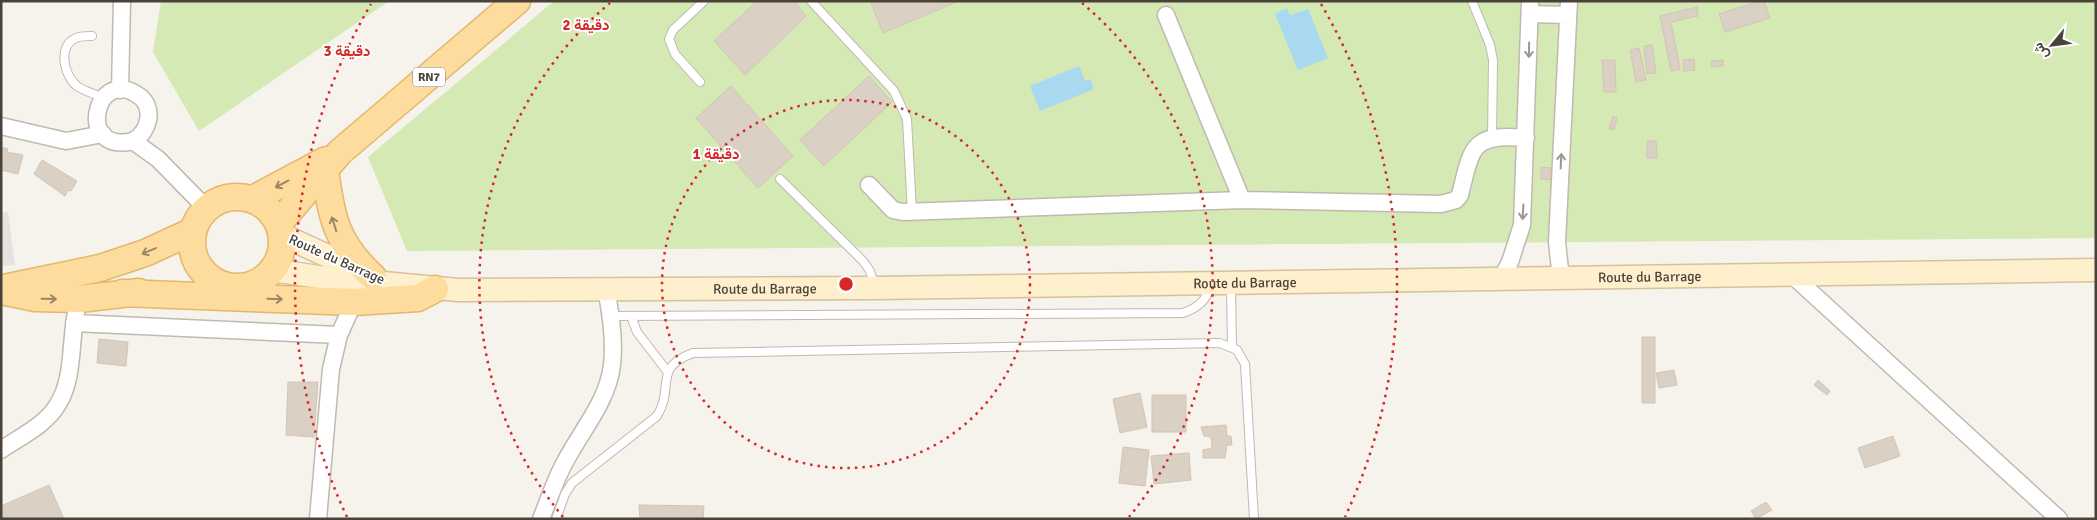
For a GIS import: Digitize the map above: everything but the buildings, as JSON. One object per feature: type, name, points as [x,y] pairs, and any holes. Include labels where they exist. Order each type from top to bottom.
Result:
[{"type":"main road","name":"RN7","points":[[280,229],[332,161],[516,1]]},
{"type":"main road","name":"RN7","points":[[253,199],[332,161]]},
{"type":"main road","points":[[332,161],[330,209],[336,230],[348,252],[383,280]]},
{"type":"main road","points":[[228,197],[253,199],[272,213],[280,229],[282,247],[279,260],[272,270],[252,284],[239,287],[213,280],[195,258],[192,244],[198,219],[206,208],[228,197]]},
{"type":"main road","name":"Route du Barrage","points":[[280,229],[383,280]]},
{"type":"main road","points":[[1,290],[100,268],[146,253],[194,231]]},
{"type":"main road","name":"Route du Barrage","points":[[272,270],[383,280],[435,289],[875,288],[2096,270]]},
{"type":"main road","points":[[1,290],[77,311],[122,293],[213,280]]},
{"type":"main road","points":[[122,293],[354,302],[413,299],[435,289]]},
{"type":"street","points":[[120,90],[122,1]]},
{"type":"street","points":[[1501,279],[1510,262],[1522,225],[1530,8],[1569,8],[1557,242],[1560,279]]},
{"type":"street","points":[[1166,15],[1242,200]]},
{"type":"street","points":[[120,90],[136,94],[147,106],[149,115],[139,136],[117,142],[102,134],[96,120],[96,112],[103,98],[120,90]]},
{"type":"street","points":[[1,126],[66,141],[102,134]]},
{"type":"street","points":[[139,136],[158,159],[206,208]]},
{"type":"street","points":[[869,185],[893,210],[912,212],[1242,200],[1451,203],[1460,195],[1471,152],[1483,141],[1499,136],[1526,138]]},
{"type":"street","points":[[1792,275],[2060,519]]},
{"type":"street","points":[[541,519],[565,461],[595,411],[606,388],[612,367],[611,316],[606,289]]},
{"type":"street","points":[[318,519],[331,369],[339,335],[354,302]]},
{"type":"street","points":[[1,450],[49,416],[58,405],[67,378],[77,311],[339,335]]},
{"type":"lane","points":[[700,82],[675,54],[670,39],[673,30],[704,1]]},
{"type":"lane","points":[[811,1],[894,91],[907,119],[912,212]]},
{"type":"lane","points":[[1472,1],[1490,45],[1493,60],[1492,139]]},
{"type":"lane","points":[[92,36],[77,37],[70,42],[64,52],[65,64],[77,86],[103,98]]},
{"type":"lane","points":[[780,179],[863,261],[870,271],[875,288]]},
{"type":"lane","points":[[611,316],[1183,313],[1194,309],[1203,302],[1220,283]]},
{"type":"lane","points":[[1220,283],[1232,346]]},
{"type":"lane","points":[[631,316],[637,332],[667,371]]},
{"type":"lane","points":[[556,519],[565,494],[572,483],[656,416],[664,402],[667,371],[672,364],[685,356],[701,351],[1220,343],[1232,346],[1241,354],[1245,364],[1254,519]]},
{"type":"green space","points":[[161,1],[389,1],[199,131],[153,52]]},
{"type":"green space","points":[[554,1],[2096,1],[2096,238],[407,251],[368,157]]},
{"type":"shaded area","points":[[8,212],[15,265],[1,266],[1,213]]},
{"type":"water","points":[[1287,8],[1290,15],[1308,9],[1328,58],[1298,70],[1275,14]]},
{"type":"water","points":[[1079,66],[1085,81],[1090,79],[1094,89],[1040,111],[1030,86]]}]
